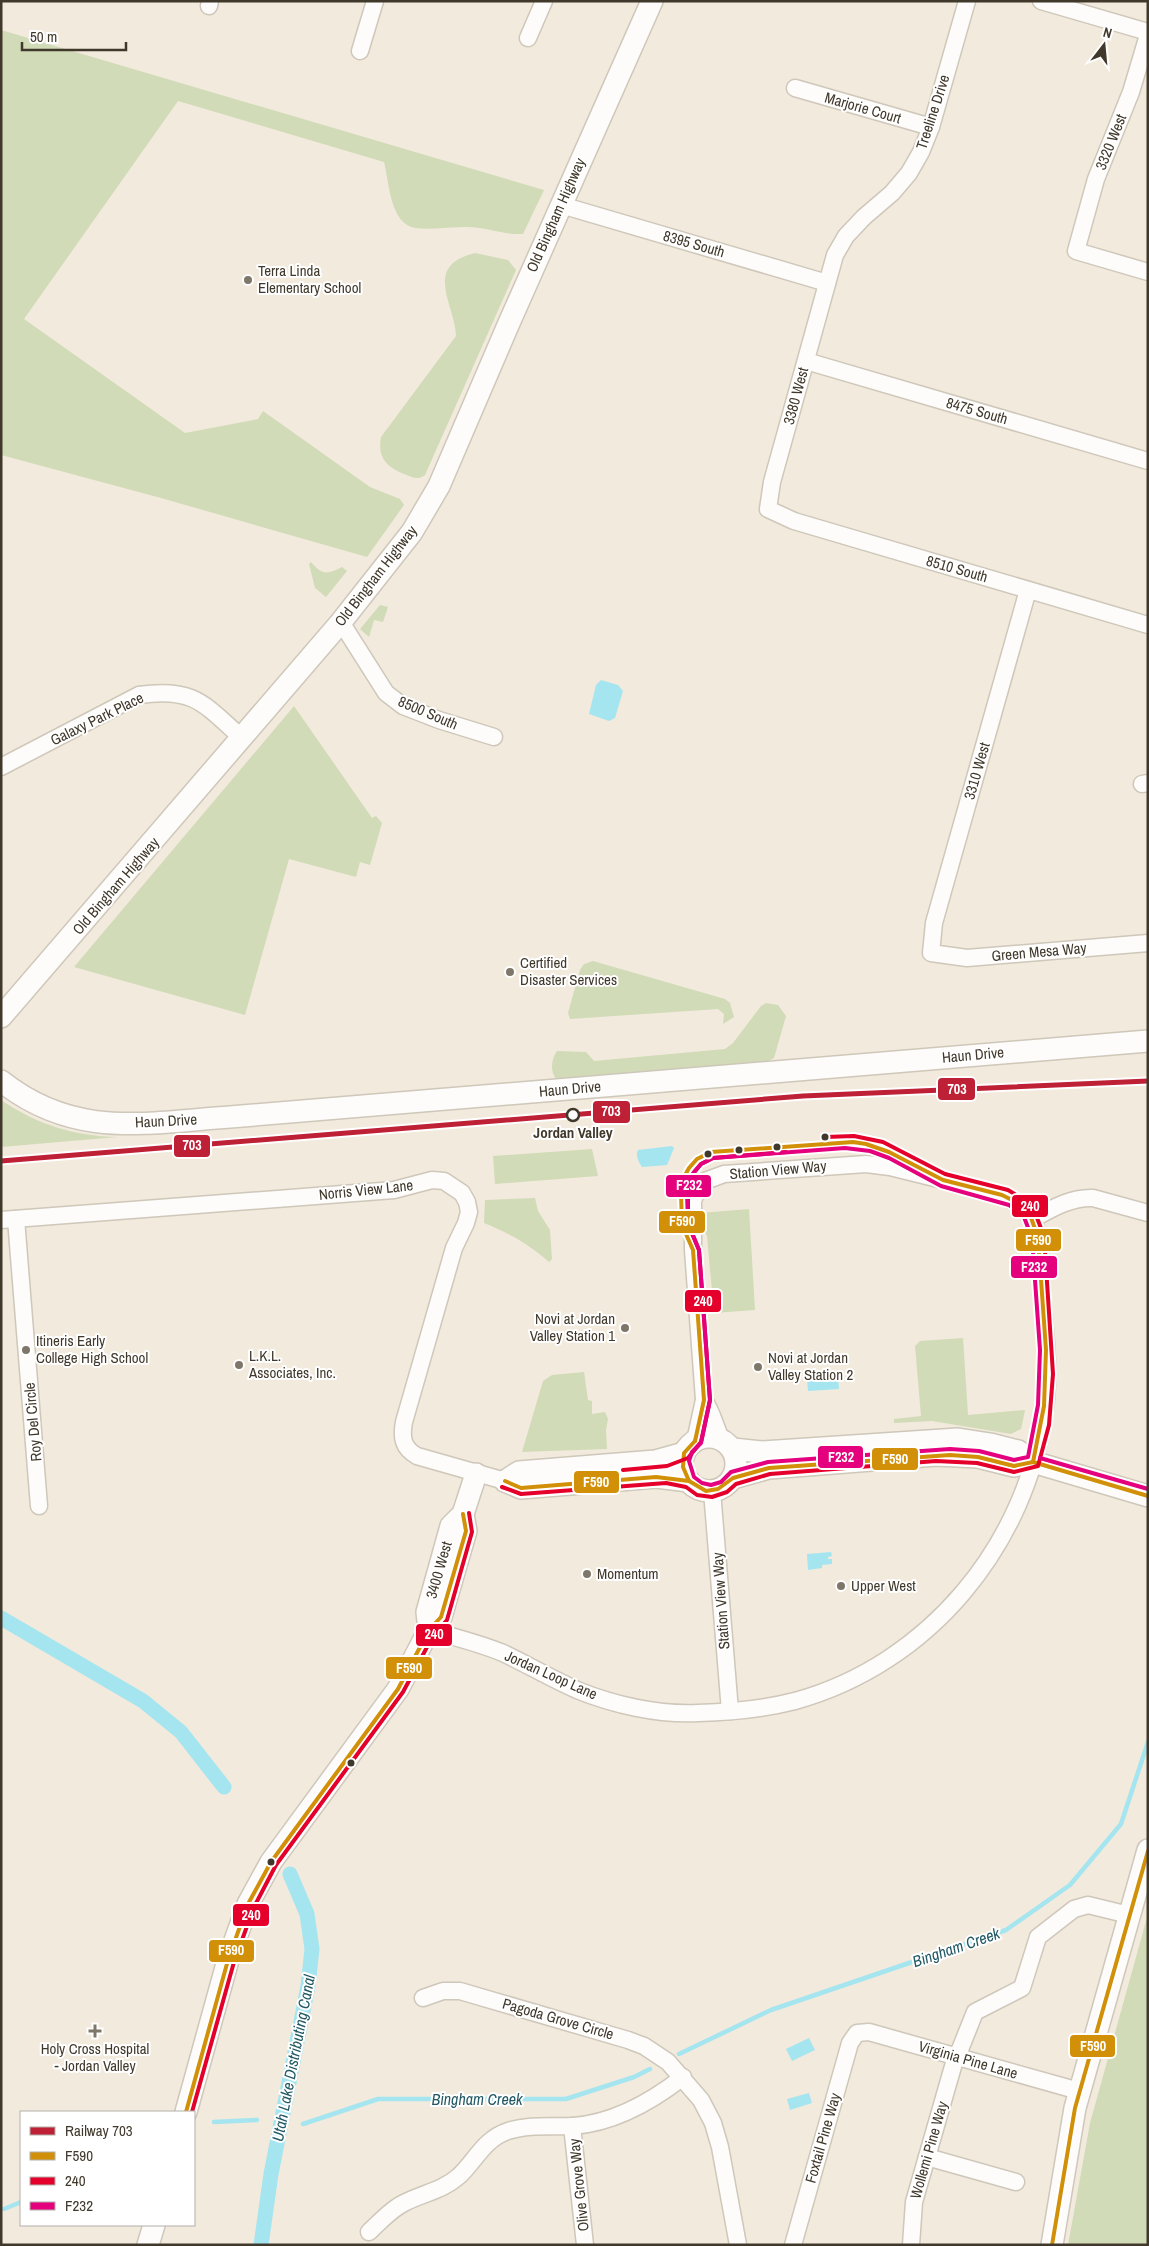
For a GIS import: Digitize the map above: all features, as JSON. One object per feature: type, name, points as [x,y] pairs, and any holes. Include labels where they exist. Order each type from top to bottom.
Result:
[{"type":"street","points":[[360,52],[375,1]]},
{"type":"street","points":[[528,38],[544,1]]},
{"type":"street","name":"Old Bingham Highway","points":[[1,1018],[341,622],[412,532],[436,492],[652,1]]},
{"type":"street","name":"Treeline Drive","points":[[827,283],[835,255],[846,236],[864,217],[892,193],[909,173],[921,152],[931,127],[967,1]]},
{"type":"street","points":[[1041,1],[1148,33]]},
{"type":"street","name":"3320 West","points":[[1148,33],[1127,101],[1096,179],[1076,251],[1148,272]]},
{"type":"street","name":"Marjorie Court","points":[[795,88],[931,127]]},
{"type":"street","name":"8395 South","points":[[561,205],[827,283]]},
{"type":"street","name":"3380 West","points":[[768,510],[772,482],[827,283]]},
{"type":"street","name":"8475 South","points":[[806,361],[1148,461]]},
{"type":"street","name":"8510 South","points":[[768,510],[794,521],[1148,625]]},
{"type":"street","name":"3310 West","points":[[931,953],[934,923],[1028,590]]},
{"type":"street","name":"8500 South","points":[[341,622],[386,693],[403,706],[439,720],[494,737]]},
{"type":"street","name":"Galaxy Park Place","points":[[1,767],[139,695],[162,692],[185,694],[203,702],[242,738]]},
{"type":"street","name":"Green Mesa Way","points":[[931,953],[967,958],[1148,943]]},
{"type":"street","name":"Haun Drive","points":[[1,1081],[27,1100],[62,1116],[88,1122],[130,1124],[1148,1041]]},
{"type":"street","name":"Station View Way","points":[[690,1447],[704,1400],[694,1259],[693,1210],[700,1184],[710,1177],[724,1174],[854,1164],[878,1166],[1005,1196],[1025,1208],[1032,1219]]},
{"type":"street","name":"Norris View Lane","points":[[9,1219],[394,1190],[432,1180],[449,1183],[465,1197],[469,1207],[468,1218],[454,1248],[413,1388],[403,1428],[404,1445],[417,1456],[476,1474]]},
{"type":"street","points":[[1032,1219],[1074,1200],[1083,1198],[1093,1198],[1148,1213]]},
{"type":"street","name":"Roy Del Circle","points":[[9,1219],[40,1506]]},
{"type":"street","name":"Jordan Loop Lane","points":[[429,1630],[496,1651],[578,1690],[606,1700],[661,1711],[696,1713],[767,1707],[823,1692],[874,1666],[918,1637],[959,1599],[993,1553],[1017,1508],[1033,1462],[1043,1424],[1047,1374],[1038,1237],[1032,1219]]},
{"type":"street","name":"Station View Way","points":[[704,1400],[712,1413],[716,1427],[727,1444]]},
{"type":"street","points":[[505,1481],[519,1472],[655,1461],[712,1436],[727,1444],[753,1452],[932,1440],[958,1440],[990,1444],[1018,1451],[1033,1462],[1148,1496]]},
{"type":"street","points":[[727,1444],[736,1458],[733,1478]]},
{"type":"street","points":[[688,1481],[682,1468],[690,1447]]},
{"type":"street","points":[[476,1474],[505,1481],[521,1488],[656,1477],[688,1481],[699,1489],[712,1490],[724,1486],[733,1478],[769,1468],[936,1455],[978,1457],[1014,1466],[1033,1462]]},
{"type":"street","name":"3400 West","points":[[186,2111],[228,1960],[242,1920],[255,1891],[276,1856],[398,1689],[429,1630],[427,1612],[451,1526],[463,1514],[476,1474]]},
{"type":"street","name":"Station View Way","points":[[712,1490],[730,1711]]},
{"type":"street","points":[[1052,2245],[1065,2160],[1079,2092],[1129,1916],[1144,1881],[1148,1850]]},
{"type":"street","name":"Wollemi Pine Way","points":[[911,2245],[914,2202],[957,2057],[975,2012],[1022,1988],[1039,1935],[1074,1910],[1084,1906],[1094,1906],[1129,1916]]},
{"type":"street","name":"Pagoda Grove Circle","points":[[423,1998],[443,1991],[460,1991],[628,2040],[660,2055],[683,2077],[701,2100],[713,2123],[720,2147],[738,2245]]},
{"type":"street","name":"Virginia Pine Lane","points":[[857,2034],[869,2032],[1079,2092]]},
{"type":"street","name":"Foxtail Pine Way","points":[[793,2245],[850,2043],[857,2034]]},
{"type":"street","points":[[369,2232],[398,2206],[451,2182],[466,2169],[484,2145],[498,2135],[524,2127],[591,2124],[618,2116],[664,2091],[683,2077]]},
{"type":"street","name":"Olive Grove Way","points":[[572,2126],[585,2245]]},
{"type":"street","points":[[927,2157],[1016,2182]]},
{"type":"street","points":[[148,2245],[154,2226]]},
{"type":"green space","points":[[1,30],[544,190],[523,234],[473,227],[415,228],[407,225],[400,219],[392,201],[384,162],[178,101],[24,319],[185,433],[258,419],[263,411],[370,487],[400,499],[404,505],[367,557],[161,498],[1,455]]},
{"type":"green space","points":[[475,253],[508,260],[516,270],[425,475],[420,478],[414,478],[394,469],[385,462],[380,445],[381,437],[456,336],[445,287],[445,277],[450,267],[459,259]]},
{"type":"green space","points":[[311,562],[322,572],[333,571],[342,567],[347,571],[326,597],[315,588],[309,564]]},
{"type":"green space","points":[[380,605],[388,607],[383,622],[374,620],[369,637],[360,629]]},
{"type":"green space","points":[[294,706],[372,818],[376,816],[382,823],[370,865],[360,862],[356,877],[289,859],[245,1015],[74,967]]},
{"type":"green space","points":[[593,961],[725,999],[730,1003],[734,1017],[723,1024],[724,1014],[718,1009],[570,1019],[568,1013],[580,970],[584,964]]},
{"type":"green space","points":[[766,1003],[778,1005],[786,1016],[774,1058],[763,1064],[559,1082],[554,1075],[552,1063],[557,1051],[586,1052],[594,1061],[725,1049],[733,1043],[761,1006]]},
{"type":"green space","points":[[1,1100],[29,1116],[57,1128],[86,1134],[118,1137],[1,1147]]},
{"type":"green space","points":[[592,1149],[598,1176],[495,1184],[493,1156]]},
{"type":"green space","points":[[535,1198],[538,1211],[550,1230],[552,1259],[549,1262],[518,1240],[484,1223],[485,1200]]},
{"type":"green space","points":[[749,1209],[755,1310],[714,1313],[707,1236],[701,1225],[700,1213]]},
{"type":"green space","points":[[963,1338],[968,1415],[1025,1410],[1021,1429],[1011,1434],[932,1421],[894,1423],[894,1419],[921,1416],[915,1346],[920,1341]]},
{"type":"green space","points":[[584,1372],[588,1400],[592,1401],[592,1414],[605,1412],[608,1419],[606,1430],[607,1449],[522,1452],[543,1381],[552,1375]]},
{"type":"green space","points":[[1148,1914],[1148,2245],[1068,2245],[1090,2123]]},
{"type":"water","points":[[601,680],[618,685],[623,691],[615,718],[609,721],[589,714],[596,685]]},
{"type":"water","points":[[672,1146],[674,1148],[667,1165],[642,1167],[637,1157],[638,1150]]},
{"type":"water","points":[[838,1376],[839,1389],[808,1391],[807,1378]]},
{"type":"water","points":[[831,1552],[832,1556],[828,1557],[828,1559],[832,1559],[832,1564],[808,1570],[807,1554]]},
{"type":"water","points":[[809,2038],[815,2050],[792,2061],[786,2049]]},
{"type":"water","points":[[809,2093],[812,2103],[790,2110],[787,2099]]},
{"type":"waterway","name":"Utah Lake Distributing Canal","points":[[1,1618],[143,1701],[181,1732],[224,1787]]},
{"type":"waterway","name":"Bingham Creek","points":[[679,2054],[771,2010],[1006,1930],[1070,1885],[1121,1824],[1148,1742]]},
{"type":"waterway","name":"Utah Lake Distributing Canal","points":[[261,2245],[271,2174],[308,1986],[312,1949],[307,1914],[290,1874]]},
{"type":"waterway","name":"Bingham Creek","points":[[303,2124],[378,2099],[566,2099],[634,2077],[650,2069]]},
{"type":"waterway","name":"Bingham Creek","points":[[214,2122],[257,2120]]},
{"type":"waterway","name":"Bingham Creek","points":[[4,2209],[20,2202]]},
{"type":"rail line","name":"703","points":[[1,1161],[803,1096],[1148,1081]]},
{"type":"transit line","name":"240","points":[[502,1487],[521,1494],[666,1483],[686,1487],[697,1495],[712,1497],[727,1492],[736,1484],[770,1474],[936,1461],[977,1463],[1014,1472],[1038,1466],[1049,1425],[1053,1374],[1044,1236],[1034,1210],[1023,1199],[1008,1190],[945,1174],[883,1142],[854,1136],[825,1137]]},
{"type":"transit line","name":"F590","points":[[695,1441],[704,1400],[693,1250],[682,1225],[681,1193],[684,1177],[697,1159],[711,1152],[853,1142],[866,1144],[889,1152],[943,1180],[1002,1195],[1020,1204],[1030,1215],[1038,1237],[1046,1350],[1044,1406],[1033,1462]]},
{"type":"transit line","name":"F232","points":[[845,1148],[870,1151],[889,1158],[941,1186],[1009,1205],[1024,1217],[1032,1238],[1040,1350],[1038,1405],[1028,1457],[1014,1460],[979,1451],[950,1449],[768,1462],[731,1472],[721,1482],[711,1485],[702,1483],[694,1477],[689,1461],[692,1452],[701,1443],[710,1400],[699,1250],[688,1224],[687,1193],[690,1179],[701,1164],[713,1158],[845,1148]]},
{"type":"transit line","name":"240","points":[[623,1470],[667,1466],[688,1458],[701,1442],[710,1400],[699,1250],[688,1223],[688,1186],[692,1175],[701,1164],[713,1158],[786,1152]]},
{"type":"transit line","name":"F590","points":[[695,1441],[684,1453],[683,1467],[689,1481],[706,1491],[718,1489],[733,1478],[769,1468],[950,1455],[978,1457],[1014,1466],[1033,1462],[1148,1496]]},
{"type":"transit line","name":"F232","points":[[1040,1458],[1148,1489]]},
{"type":"transit line","name":"F590","points":[[505,1481],[521,1488],[656,1477],[689,1481]]},
{"type":"transit line","name":"240","points":[[192,2111],[234,1962],[254,1907],[276,1865],[403,1692],[434,1634],[447,1620],[472,1532],[469,1513]]},
{"type":"transit line","name":"F590","points":[[186,2111],[228,1960],[248,1904],[271,1862],[398,1689],[429,1630],[441,1617],[466,1531],[463,1514]]},
{"type":"transit line","name":"F590","points":[[1052,2245],[1075,2108],[1148,1851]]},
{"type":"place","name":"Terra Linda Elementary School","points":[[248,280]]},
{"type":"place","name":"Certified Disaster Services","points":[[510,972]]},
{"type":"place","name":"Jordan Valley","points":[[573,1115]]},
{"type":"place","name":"Novi at Jordan Valley Station 1","points":[[625,1328]]},
{"type":"place","name":"Itineris Early College High School","points":[[26,1350]]},
{"type":"place","name":"L.K.L. Associates, Inc.","points":[[239,1365]]},
{"type":"place","name":"Novi at Jordan Valley Station 2","points":[[758,1367]]},
{"type":"place","name":"Momentum","points":[[587,1574]]},
{"type":"place","name":"Upper West","points":[[841,1586]]},
{"type":"place","name":"Holy Cross Hospital - Jordan Valley","points":[[95,2031]]}]
